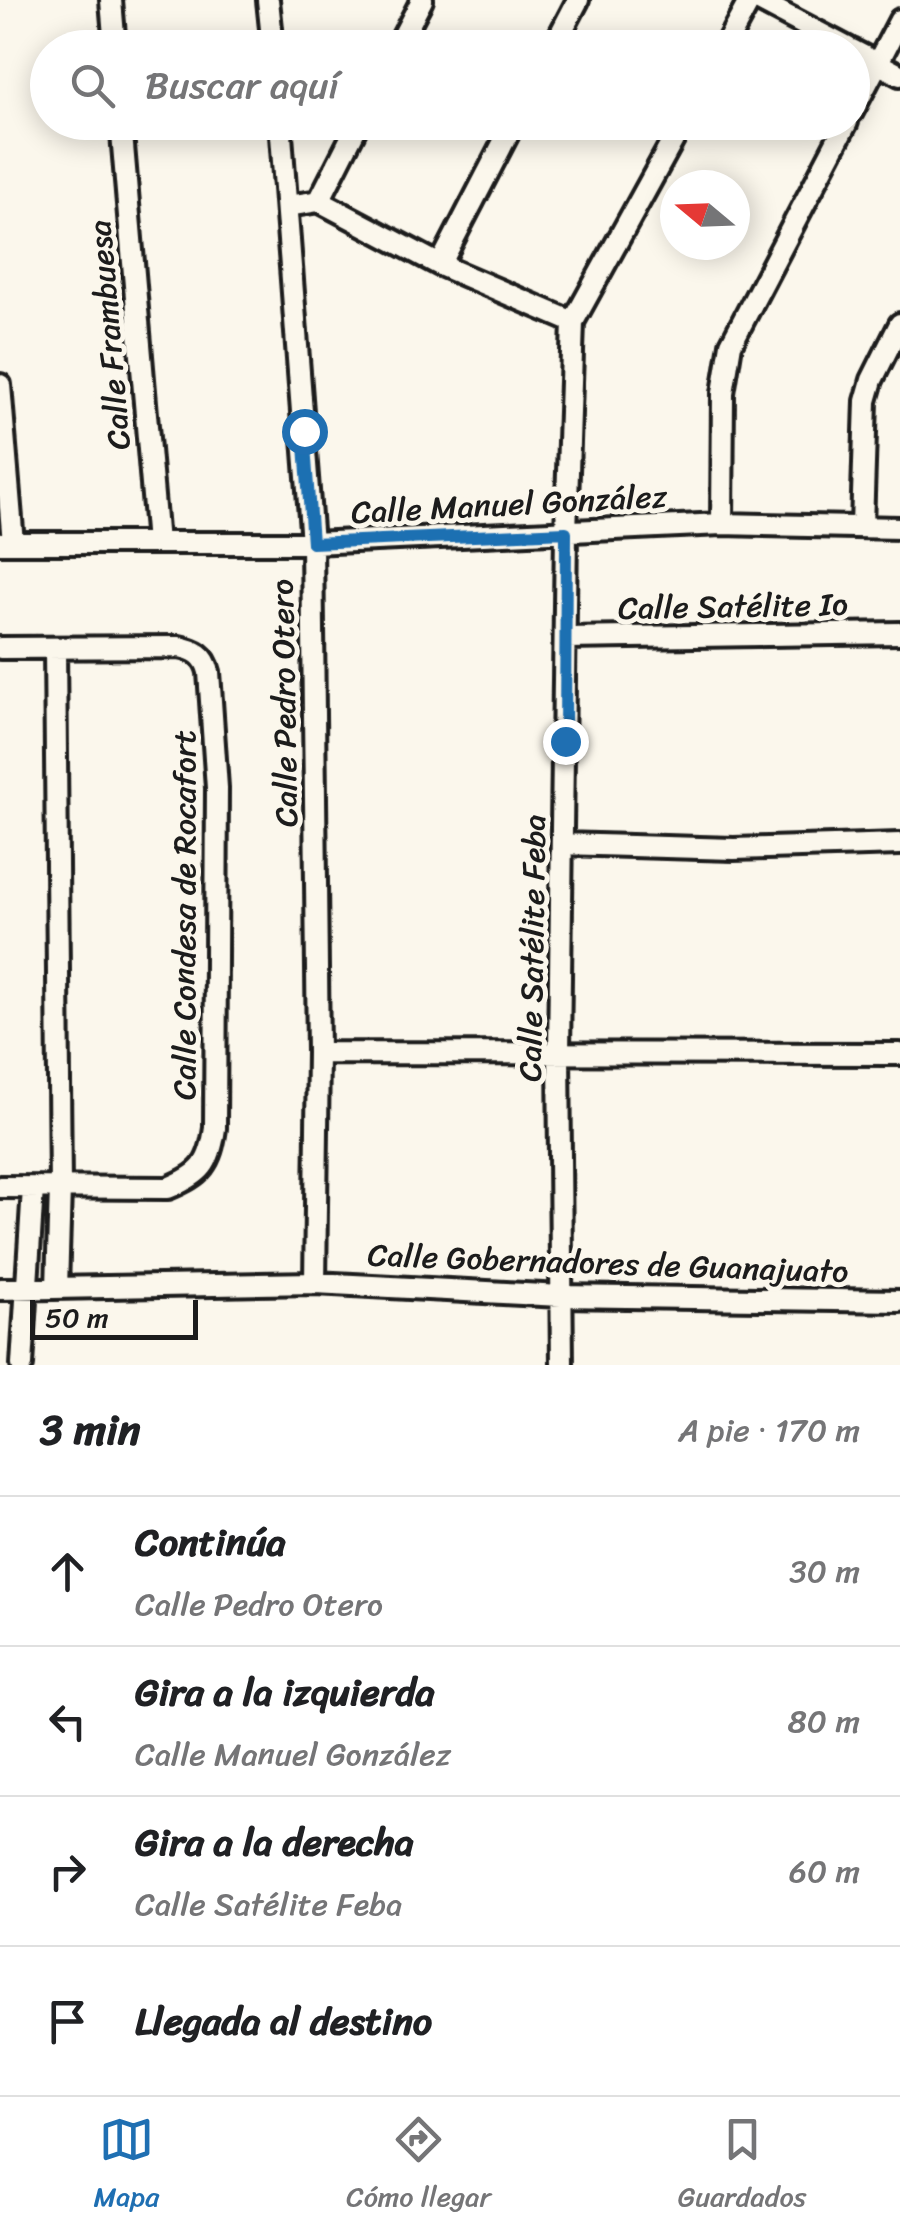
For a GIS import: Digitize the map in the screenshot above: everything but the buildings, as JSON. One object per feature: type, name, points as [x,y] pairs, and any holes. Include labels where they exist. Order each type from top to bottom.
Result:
[{"type":"street","points":[[111,0],[114,30]]},
{"type":"street","points":[[268,0],[270,30]]},
{"type":"street","points":[[562,30],[578,0]]},
{"type":"street","points":[[735,30],[753,0],[812,30]]},
{"type":"street","points":[[405,30],[416,4]]},
{"type":"street","points":[[870,78],[900,20]]},
{"type":"street","points":[[870,59],[900,75]]},
{"type":"street","name":"Calle Frambuesa","points":[[124,140],[157,542]]},
{"type":"street","name":"Calle Pedro Otero","points":[[282,140],[312,543],[318,1053],[315,1284]]},
{"type":"street","points":[[319,201],[350,140]]},
{"type":"street","points":[[440,265],[505,140]]},
{"type":"street","points":[[288,206],[319,201],[440,265],[573,322],[672,140]]},
{"type":"street","points":[[722,524],[723,393],[731,344],[838,140]]},
{"type":"street","name":"Calle Satélite Feba","points":[[562,1365],[559,1052],[573,322]]},
{"type":"street","points":[[862,526],[866,401],[900,324]]},
{"type":"street","points":[[0,385],[7,543]]},
{"type":"street","name":"Calle Manuel González","points":[[7,543],[312,543],[722,524],[900,528]]},
{"type":"street","name":"Calle Satélite Io","points":[[566,638],[900,633]]},
{"type":"street","name":"Calle Condesa de Rocafort","points":[[0,648],[179,647],[198,653],[209,672],[218,788],[216,1084],[212,1147],[205,1166],[191,1178],[168,1188],[0,1187]]},
{"type":"street","points":[[54,648],[60,1188],[57,1288]]},
{"type":"street","points":[[563,844],[734,849],[900,844]]},
{"type":"street","points":[[318,1053],[900,1054]]},
{"type":"street","points":[[22,1365],[33,1188]]},
{"type":"street","name":"Calle Gobernadores de Guanajuato","points":[[0,1289],[315,1284],[561,1296],[900,1301]]},
{"type":"route","points":[[304,431],[312,543],[566,532],[565,741]]}]
